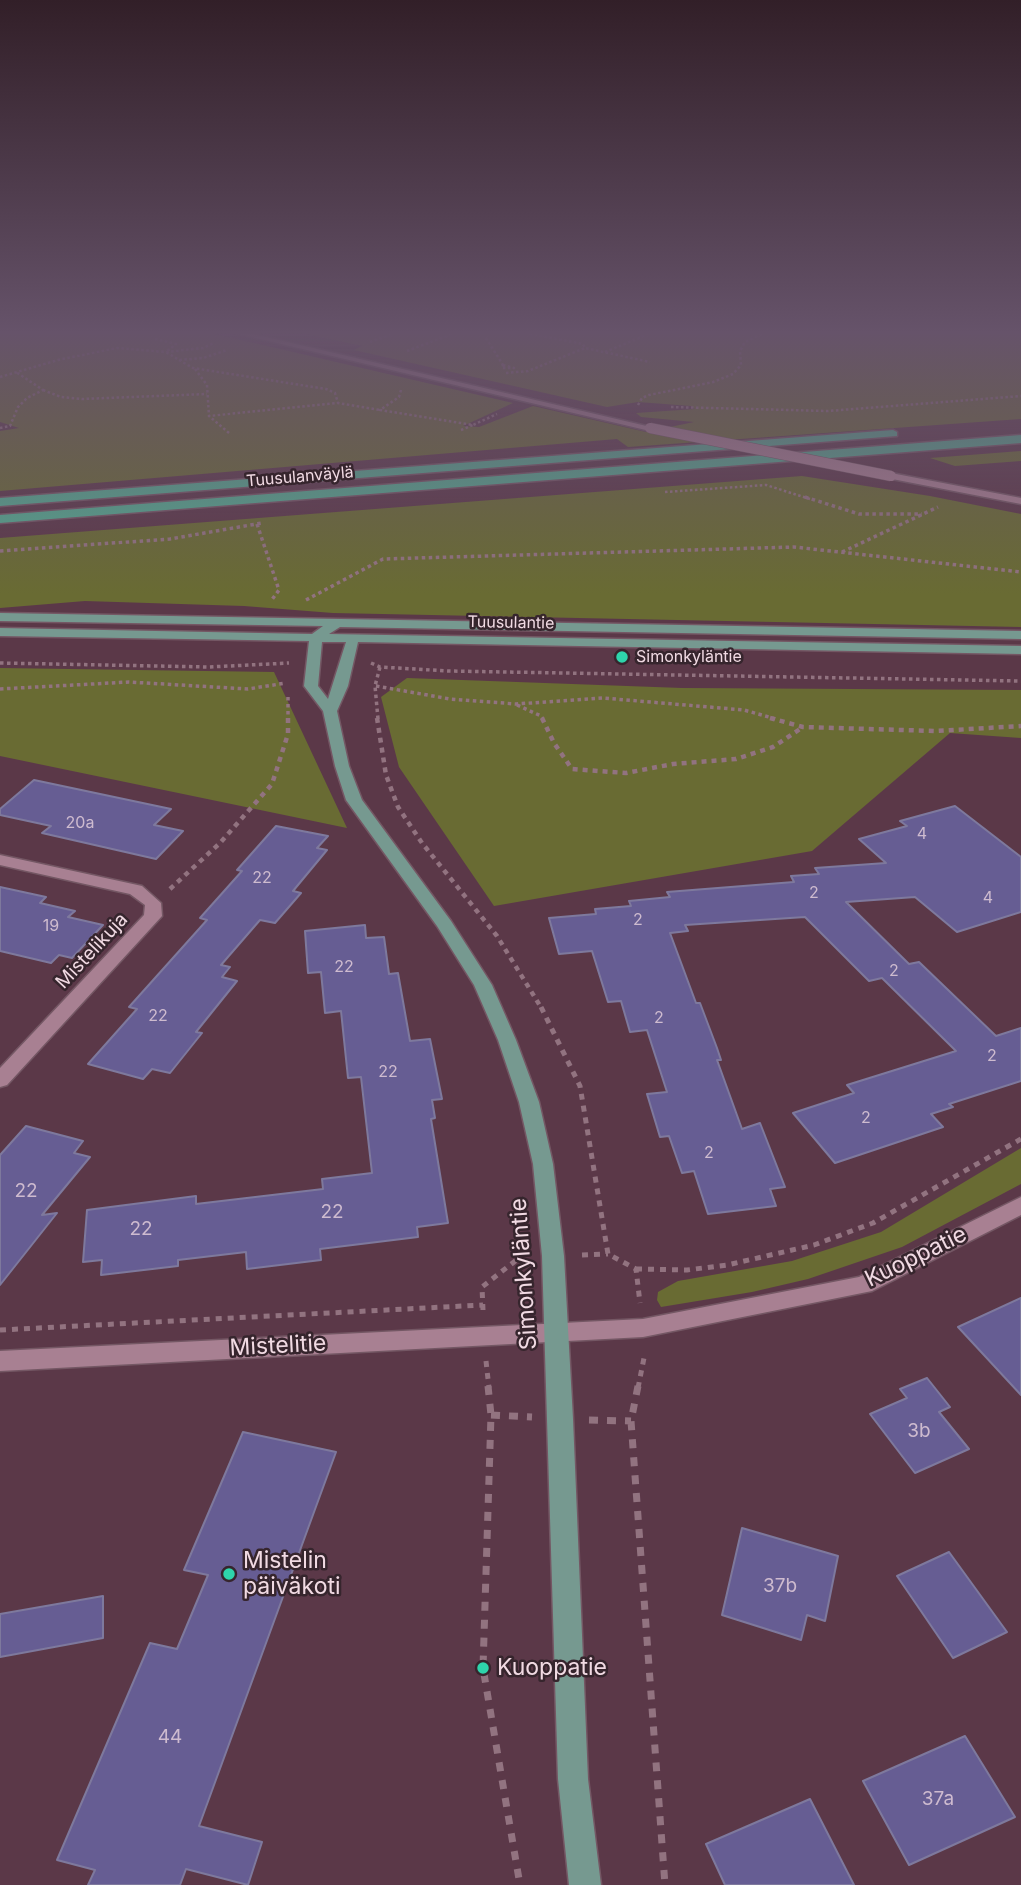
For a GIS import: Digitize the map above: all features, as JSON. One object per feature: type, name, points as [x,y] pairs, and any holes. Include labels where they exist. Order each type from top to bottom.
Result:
[{"type":"highway","name":"Tuusulanväylä","points":[[0,502],[910,433]]},
{"type":"highway","name":"Tuusulanväylä","points":[[0,519],[1021,439]]},
{"type":"main road","name":"Tuusulantie","points":[[0,617],[1021,635]]},
{"type":"main road","points":[[316,636],[339,622],[353,638],[348,661],[330,711]]},
{"type":"main road","name":"Tuusulantie","points":[[0,632],[1021,650]]},
{"type":"main road","name":"Simonkyläntie","points":[[316,636],[311,686],[330,711],[342,766],[354,800],[483,985],[507,1040],[529,1102],[542,1164],[553,1256],[573,1779],[585,1885]]},
{"type":"street","points":[[605,418],[1021,501]]},
{"type":"street","name":"Mistelikuja","points":[[0,860],[136,890],[153,904],[153,916],[0,1080]]},
{"type":"street","name":"Kuoppatie","points":[[557,1333],[643,1328],[864,1284],[1021,1205]]},
{"type":"street","name":"Mistelitie","points":[[0,1361],[557,1333]]},
{"type":"path","points":[[0,428],[10,426],[13,418]]},
{"type":"path","points":[[211,418],[229,433]]},
{"type":"path","points":[[429,418],[466,424]]},
{"type":"path","points":[[461,430],[473,425]]},
{"type":"path","points":[[656,492],[766,485],[859,513],[922,514]]},
{"type":"path","points":[[841,552],[971,491]]},
{"type":"path","points":[[0,551],[170,539],[268,521]]},
{"type":"path","points":[[257,524],[279,590],[265,611],[267,620],[383,559],[794,547],[1021,572]]},
{"type":"path","points":[[0,663],[209,667],[312,661]]},
{"type":"path","points":[[348,661],[368,662],[380,667],[449,671],[1021,681]]},
{"type":"path","points":[[153,904],[220,843],[272,784],[288,734],[285,663]]},
{"type":"path","points":[[0,689],[129,682],[248,689],[287,683]]},
{"type":"path","points":[[375,686],[450,699],[516,704],[603,698],[744,710],[803,727],[936,731],[1021,726]]},
{"type":"path","points":[[516,704],[541,716],[554,743],[572,769],[626,773],[673,764],[736,759],[773,747],[803,727]]},
{"type":"path","points":[[636,1269],[687,1270],[727,1265],[814,1245],[873,1223],[1021,1139]]},
{"type":"path","points":[[519,1258],[482,1287],[491,1415],[483,1668],[520,1885]]},
{"type":"path","points":[[0,1330],[483,1305]]},
{"type":"green space","points":[[0,418],[480,418],[463,426],[479,427],[502,418],[585,418],[646,432],[694,422],[651,418],[1021,418],[628,447],[617,439],[0,491],[0,431],[19,428],[0,422]]},
{"type":"green space","points":[[1021,451],[1021,461],[955,466],[930,458]]},
{"type":"green space","points":[[802,476],[930,496],[1021,514],[1021,627],[333,613],[244,606],[85,601],[0,608],[0,538]]},
{"type":"green space","points":[[0,668],[274,672],[347,828],[0,756]]},
{"type":"green space","points":[[407,678],[682,688],[1021,690],[1021,738],[950,733],[812,851],[494,906],[399,767],[381,697]]},
{"type":"green space","points":[[1021,1148],[1021,1184],[902,1247],[808,1279],[752,1292],[661,1307],[657,1300],[658,1292],[678,1281],[792,1261],[881,1232]]},
{"type":"building","points":[[34,780],[171,809],[154,825],[183,831],[156,859],[42,833],[51,826],[0,815],[0,809]]},
{"type":"building","points":[[955,806],[1021,857],[1021,912],[957,932],[915,897],[846,902],[909,964],[919,962],[996,1036],[1021,1028],[1021,1081],[949,1104],[953,1107],[931,1114],[943,1127],[835,1163],[793,1113],[854,1093],[847,1085],[956,1051],[882,978],[869,981],[805,917],[685,925],[688,931],[670,933],[696,1003],[700,1003],[717,1048],[721,1060],[717,1060],[742,1129],[760,1123],[785,1187],[770,1189],[776,1206],[708,1214],[694,1171],[682,1173],[669,1136],[660,1137],[647,1094],[667,1092],[647,1030],[630,1032],[621,1001],[608,1002],[592,951],[559,954],[549,918],[596,914],[595,909],[631,906],[629,901],[670,897],[667,892],[794,882],[791,876],[819,874],[815,868],[886,863],[859,839],[907,826],[900,821]]},
{"type":"building","points":[[276,826],[328,836],[317,848],[327,850],[293,891],[301,893],[275,923],[260,920],[221,965],[230,967],[222,977],[237,981],[196,1032],[202,1033],[170,1073],[152,1069],[143,1079],[88,1064],[137,1009],[129,1007],[207,920],[200,918],[242,871],[237,870]]},
{"type":"building","points":[[0,887],[46,897],[40,903],[75,911],[68,917],[103,925],[72,958],[59,955],[51,963],[0,951]]},
{"type":"building","points":[[365,925],[366,938],[384,937],[389,974],[398,973],[410,1041],[430,1039],[442,1099],[432,1100],[435,1118],[431,1119],[448,1223],[417,1227],[418,1237],[320,1249],[321,1260],[247,1269],[246,1252],[178,1260],[178,1266],[101,1275],[102,1260],[83,1262],[87,1210],[196,1196],[196,1204],[323,1189],[322,1179],[372,1173],[361,1077],[348,1078],[341,1011],[325,1013],[321,972],[308,973],[305,931]]},
{"type":"building","points":[[26,1126],[83,1141],[74,1153],[90,1157],[42,1215],[57,1213],[0,1285],[0,1155]]},
{"type":"building","points":[[1021,1298],[1021,1395],[958,1327]]},
{"type":"building","points":[[927,1378],[950,1407],[939,1412],[969,1449],[915,1473],[870,1414],[907,1398],[900,1389]]},
{"type":"building","points":[[243,1432],[336,1452],[199,1826],[262,1842],[248,1885],[186,1869],[180,1885],[88,1885],[95,1870],[57,1860],[150,1643],[177,1649],[208,1575],[184,1570]]},
{"type":"building","points":[[742,1528],[838,1556],[825,1621],[807,1615],[801,1640],[722,1615]]},
{"type":"building","points":[[949,1552],[1007,1632],[953,1658],[897,1576]]},
{"type":"building","points":[[103,1596],[103,1638],[0,1657],[0,1614]]},
{"type":"building","points":[[965,1736],[1015,1817],[909,1865],[863,1781]]},
{"type":"building","points":[[810,1799],[854,1885],[725,1885],[706,1844]]},
{"type":"place","name":"Simonkyläntie","points":[[622,657]]},
{"type":"place","name":"Mistelin päiväkoti","points":[[229,1574]]},
{"type":"place","name":"Kuoppatie","points":[[483,1668]]}]
